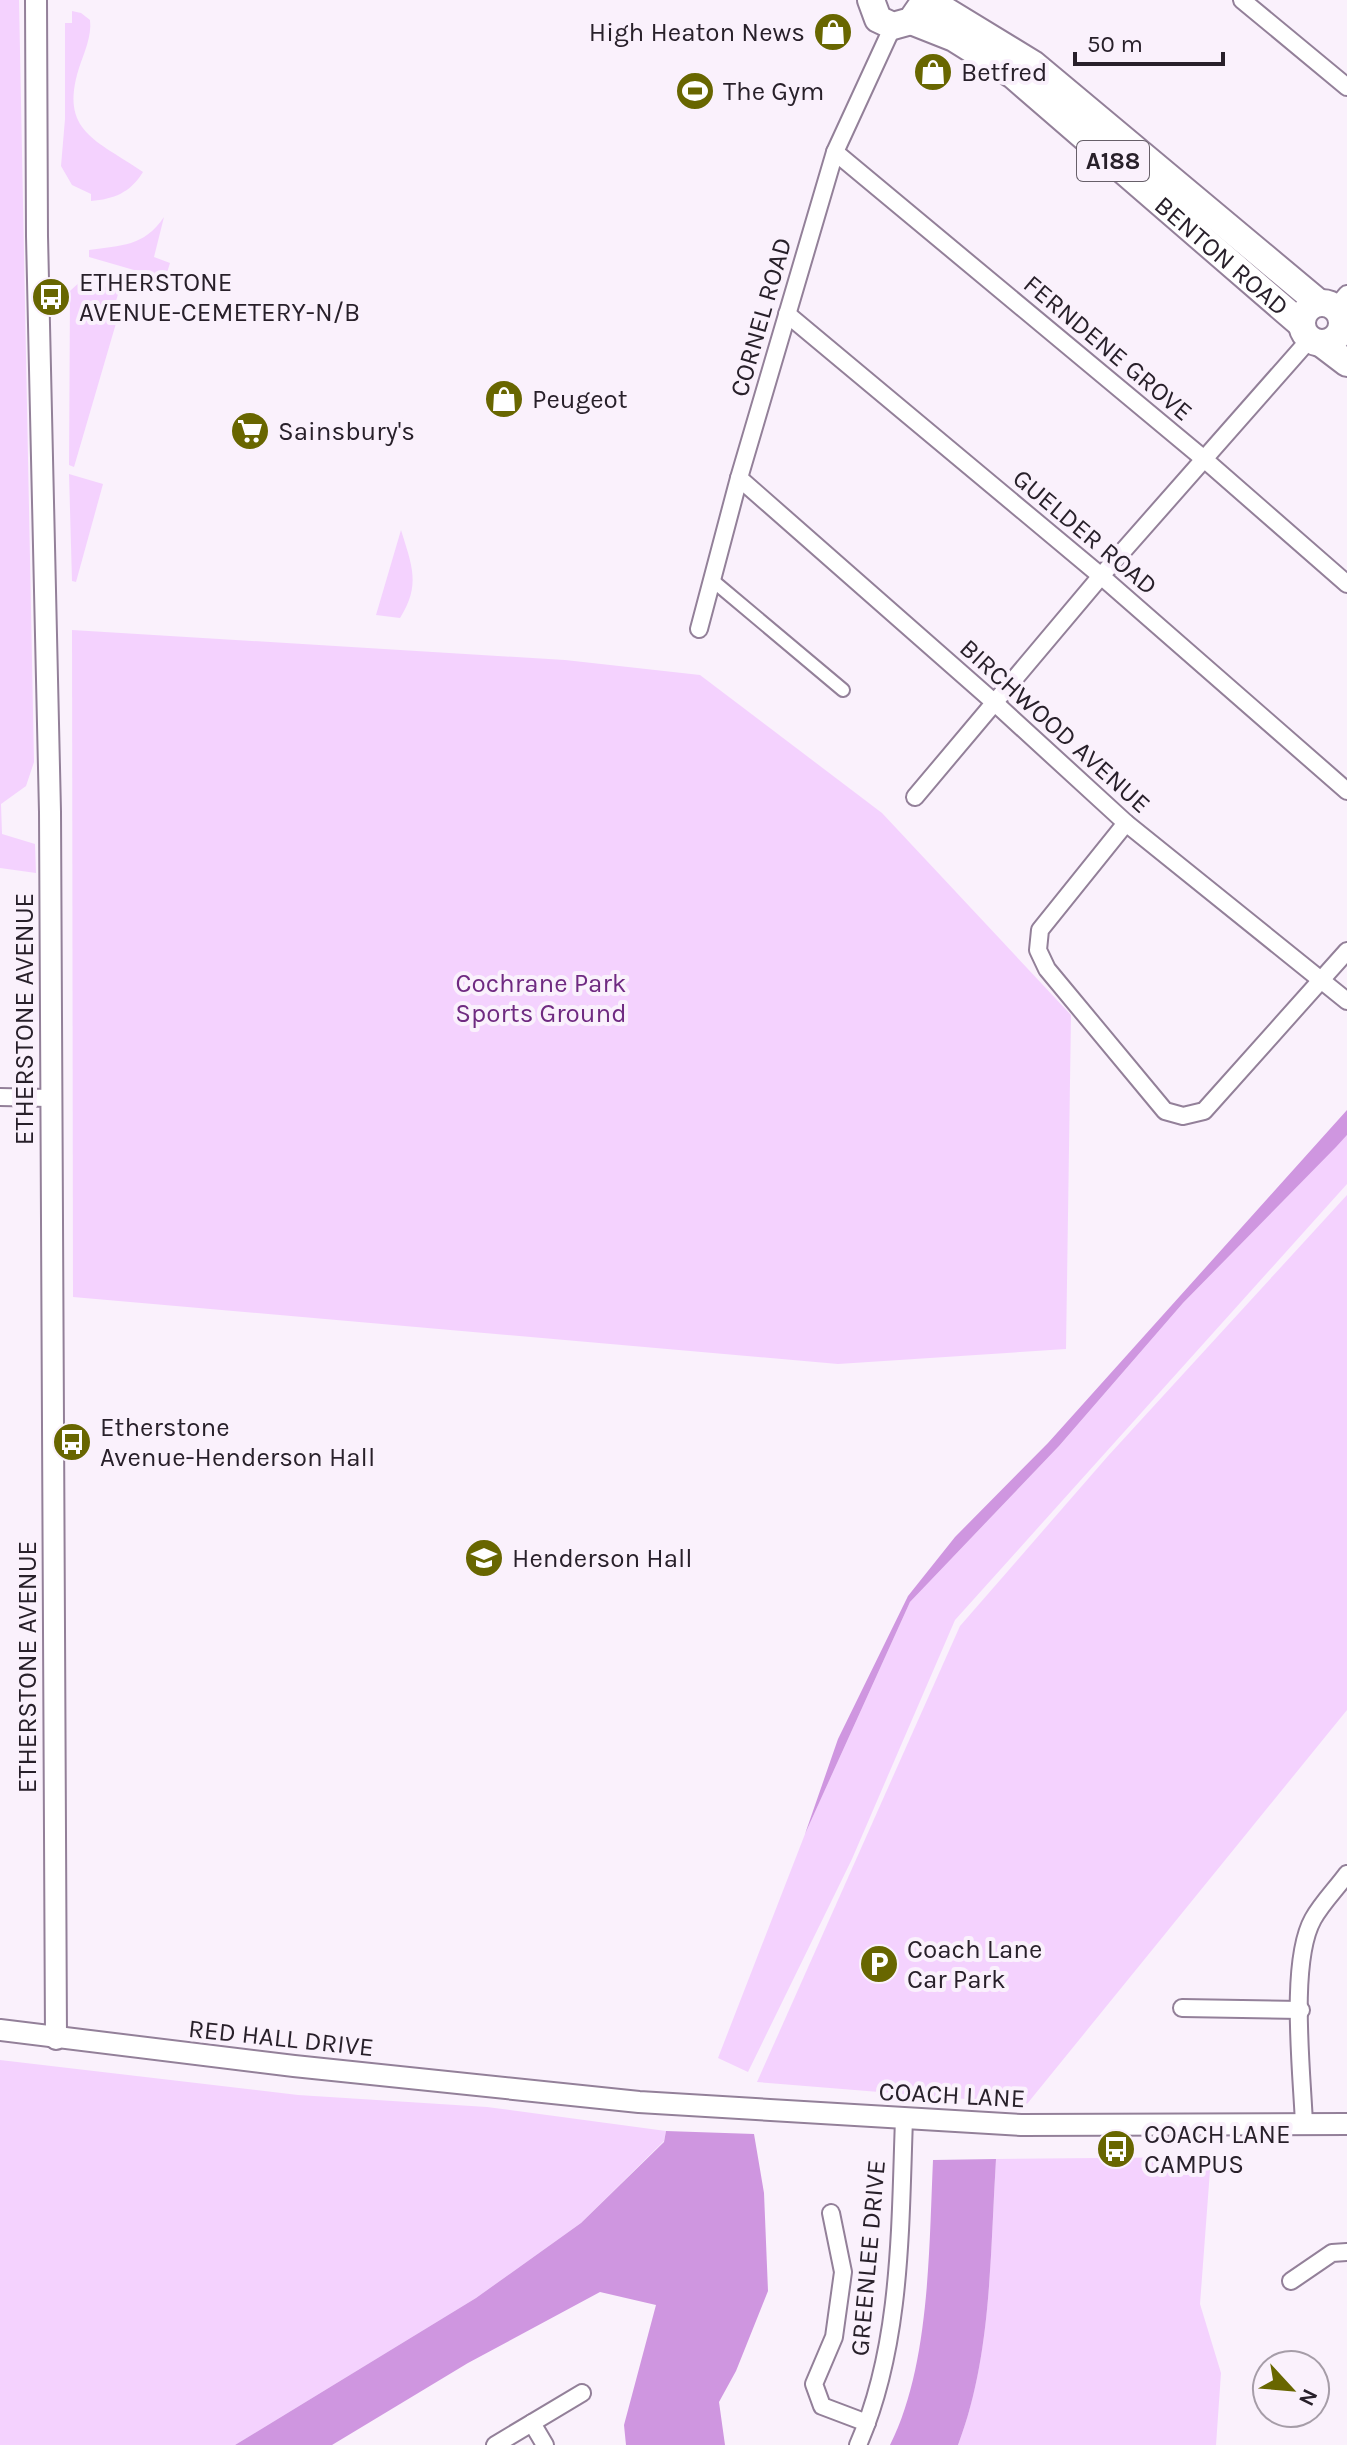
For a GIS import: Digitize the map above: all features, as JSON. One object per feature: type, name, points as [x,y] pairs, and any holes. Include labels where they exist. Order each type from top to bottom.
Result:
[{"type":"main road","name":"BENTON ROAD","points":[[928,0],[1033,64],[1338,312]]},
{"type":"main road","name":"A188","points":[[866,3],[878,19],[909,16]]},
{"type":"main road","name":"BENTON ROAD","points":[[909,16],[954,38],[1013,75],[1311,336],[1347,363]]},
{"type":"main road","points":[[1305,312],[1338,312],[1338,335],[1311,336],[1305,312]]},
{"type":"street","name":"ETHERSTONE AVENUE","points":[[36,0],[37,252],[50,812],[56,2039]]},
{"type":"street","points":[[1242,0],[1347,87]]},
{"type":"street","name":"CORNEL ROAD","points":[[699,629],[739,478],[835,152],[909,16]]},
{"type":"street","name":"FERNDENE GROVE","points":[[835,152],[1204,459],[1347,584]]},
{"type":"street","name":"GUELDER ROAD","points":[[787,314],[1101,576],[1347,791]]},
{"type":"street","points":[[915,797],[1101,576],[1311,336]]},
{"type":"street","name":"BIRCHWOOD AVENUE","points":[[739,478],[995,703],[1126,823],[1347,1001]]},
{"type":"street","points":[[712,580],[843,690]]},
{"type":"street","points":[[1126,823],[1040,930],[1038,950],[1047,969],[1165,1111],[1183,1116],[1204,1111],[1347,951]]},
{"type":"street","points":[[0,1097],[50,1098]]},
{"type":"street","points":[[1304,2124],[1300,1976],[1312,1921],[1347,1874]]},
{"type":"street","points":[[1182,2008],[1301,2010]]},
{"type":"street","name":"RED HALL DRIVE","points":[[0,2030],[56,2039],[556,2093]]},
{"type":"street","name":"COACH LANE","points":[[556,2093],[647,2103],[904,2119],[1134,2126],[1347,2124]]},
{"type":"street","name":"GREENLEE DRIVE","points":[[858,2445],[883,2366],[892,2312],[904,2119]]},
{"type":"street","points":[[831,2213],[843,2272],[834,2337],[814,2384],[822,2406],[867,2423]]},
{"type":"street","points":[[1291,2281],[1332,2253],[1347,2252]]},
{"type":"street","points":[[495,2445],[582,2393]]},
{"type":"street","points":[[532,2423],[545,2445]]},
{"type":"green space","points":[[0,0],[19,0],[34,762],[26,786],[1,804],[2,834],[35,844],[36,873],[0,868]]},
{"type":"green space","points":[[72,11],[90,20],[89,38],[74,90],[78,121],[97,142],[143,172],[127,190],[91,201],[91,194],[72,185],[61,166],[65,119],[65,23],[72,23]]},
{"type":"green space","points":[[164,217],[154,257],[170,263],[165,279],[89,257],[89,250],[140,239]]},
{"type":"green space","points":[[82,280],[119,291],[113,311],[119,313],[74,467],[69,465],[70,291]]},
{"type":"green space","points":[[69,474],[103,484],[76,582],[72,581]]},
{"type":"green space","points":[[401,530],[411,565],[411,595],[400,618],[376,615]]},
{"type":"green space","name":"Cochrane Park Sports Ground","points":[[72,630],[565,660],[700,675],[882,813],[1071,1015],[1066,1349],[838,1364],[73,1297]]},
{"type":"green space","points":[[1347,1135],[1347,1184],[955,1620],[852,1859],[748,2072],[718,2058],[805,1834],[910,1602],[1059,1446],[1183,1303]]},
{"type":"green space","points":[[1347,1195],[1347,1710],[1027,2104],[757,2082],[960,1626],[1108,1456]]},
{"type":"green space","points":[[0,2060],[298,2095],[487,2107],[666,2131],[664,2141],[581,2223],[476,2298],[235,2445],[0,2445]]},
{"type":"green space","points":[[1211,2157],[1200,2304],[1221,2373],[1216,2445],[958,2445],[977,2376],[988,2304],[996,2159]]},
{"type":"shaded area","points":[[1347,1110],[1347,1135],[1183,1303],[1059,1446],[910,1602],[805,1834],[838,1739],[908,1596],[955,1537],[1048,1443]]},
{"type":"shaded area","points":[[666,2131],[754,2134],[764,2193],[768,2291],[736,2371],[719,2402],[725,2445],[626,2445],[624,2425],[656,2305],[600,2292],[468,2363],[332,2445],[235,2445],[476,2298],[581,2223],[664,2142]]},
{"type":"shaded area","points":[[996,2159],[988,2304],[977,2376],[958,2445],[890,2445],[913,2380],[920,2343],[928,2268],[933,2160]]},
{"type":"place","name":"High Heaton News","points":[[833,32]]},
{"type":"place","name":"Betfred","points":[[933,72]]},
{"type":"place","name":"The Gym","points":[[695,91]]},
{"type":"place","name":"ETHERSTONE AVENUE-CEMETERY-N/B","points":[[51,297]]},
{"type":"place","name":"Peugeot","points":[[504,399]]},
{"type":"place","name":"Sainsbury's","points":[[250,431]]},
{"type":"place","name":"Etherstone Avenue-Henderson Hall","points":[[72,1442]]},
{"type":"place","name":"Henderson Hall","points":[[484,1558]]},
{"type":"place","name":"Coach Lane Car Park","points":[[879,1964]]},
{"type":"place","name":"COACH LANE CAMPUS","points":[[1116,2149]]}]
